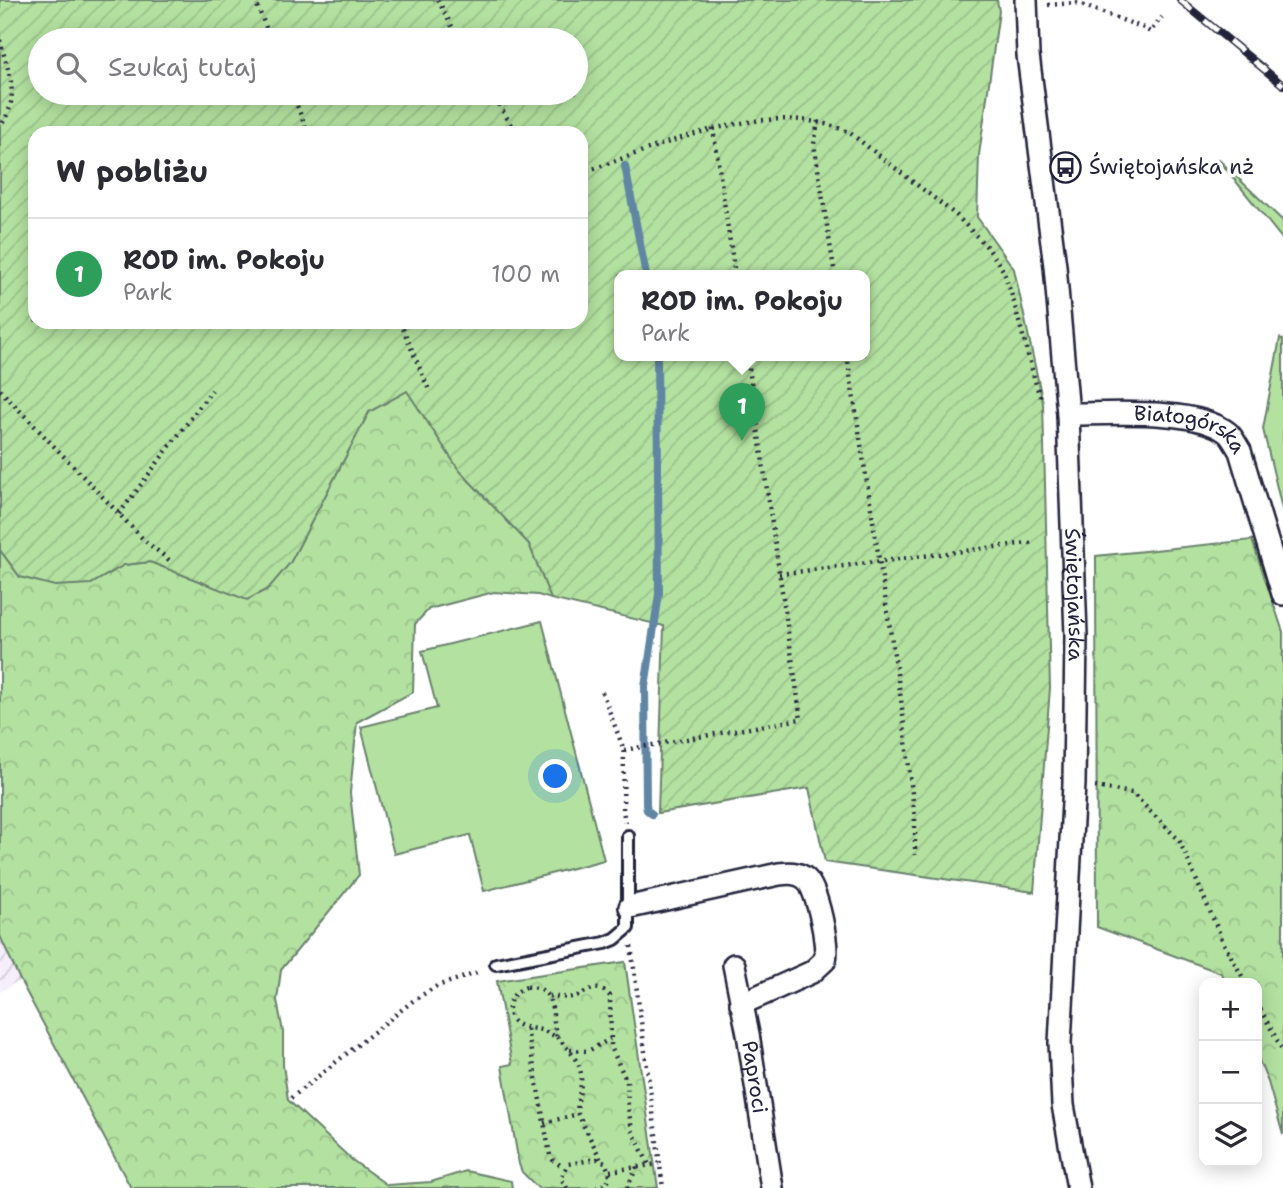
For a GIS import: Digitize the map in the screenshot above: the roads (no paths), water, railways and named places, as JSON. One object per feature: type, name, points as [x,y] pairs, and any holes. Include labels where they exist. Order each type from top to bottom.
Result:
[{"type":"street","name":"Świętojańska","points":[[1035,3],[1028,55],[1055,266],[1068,414],[1076,635],[1074,784],[1060,1043],[1063,1105],[1078,1188]]},
{"type":"street","name":"Białogórska","points":[[1068,414],[1153,414],[1192,418],[1215,425],[1230,434],[1240,451],[1283,594]]},
{"type":"street","points":[[630,906],[779,874],[791,873],[807,879],[813,889],[827,945],[825,960],[812,972],[741,1004]]},
{"type":"street","name":"Paproci","points":[[734,965],[772,1188]]},
{"type":"lane","points":[[496,964],[605,943],[615,939],[628,928],[628,836]]},
{"type":"waterway","points":[[625,166],[645,270]]},
{"type":"waterway","points":[[652,814],[647,810],[646,804],[645,687],[659,594],[657,361]]},
{"type":"railway","points":[[1180,0],[1283,85]]},
{"type":"place","name":"Świętojańska nż","points":[[1066,167]]},
{"type":"place","name":"ROD im. Pokoju","points":[[742,441]]}]
